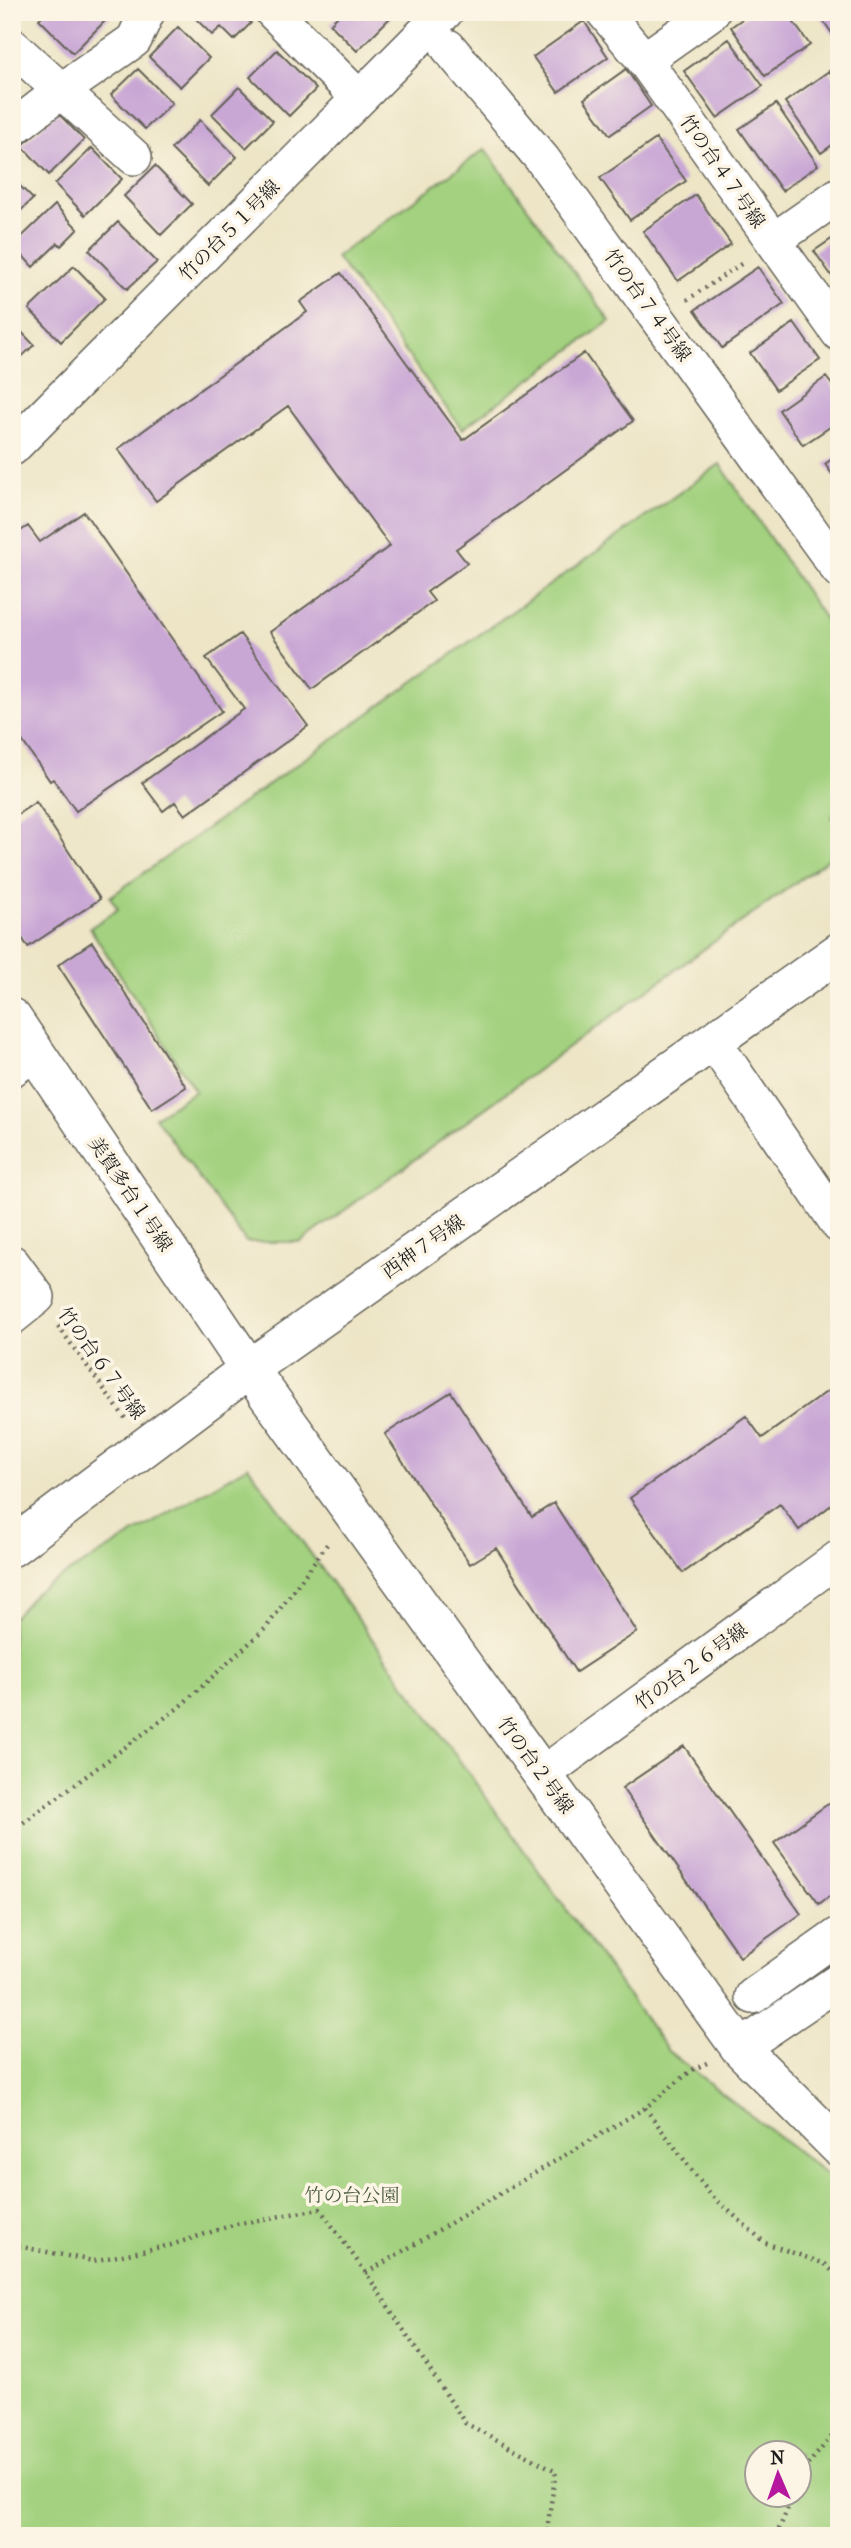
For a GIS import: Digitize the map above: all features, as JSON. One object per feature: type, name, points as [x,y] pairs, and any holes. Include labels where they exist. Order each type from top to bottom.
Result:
[{"type":"street","points":[[12,129],[134,40],[147,12]]},
{"type":"street","points":[[273,12],[359,98]]},
{"type":"street","name":"竹の台４７号線","points":[[604,12],[644,60],[839,333]]},
{"type":"street","points":[[644,60],[712,12]]},
{"type":"street","name":"竹の台５１号線","points":[[12,447],[359,98],[427,13]]},
{"type":"street","points":[[12,46],[134,156]]},
{"type":"street","name":"竹の台７４号線","points":[[448,47],[543,160],[839,570]]},
{"type":"street","points":[[773,241],[839,195]]},
{"type":"street","name":"西神７号線","points":[[12,1547],[250,1369],[839,952]]},
{"type":"street","name":"美賀多台１号線","points":[[12,1018],[24,1061],[250,1369]]},
{"type":"street","points":[[713,1041],[839,1225]]},
{"type":"street","points":[[12,1263],[24,1307]]},
{"type":"street","name":"竹の台２号線","points":[[250,1369],[740,2048],[839,2147]]},
{"type":"street","name":"竹の台２６号線","points":[[543,1774],[839,1558]]},
{"type":"street","points":[[753,1996],[839,1936]]},
{"type":"street","points":[[740,2048],[839,1981]]},
{"type":"path","points":[[658,320],[773,241]]},
{"type":"path","name":"竹の台６７号線","points":[[24,1307],[146,1446]]},
{"type":"path","points":[[12,1831],[178,1708],[265,1628],[336,1531],[348,1505]]},
{"type":"path","points":[[366,2273],[645,2108],[692,2070],[740,2048]]},
{"type":"path","points":[[645,2108],[710,2194],[755,2235],[765,2242],[825,2264],[839,2277]]},
{"type":"path","points":[[12,2245],[93,2261],[171,2245],[236,2224],[320,2209],[366,2273],[465,2423],[556,2471],[545,2536]]},
{"type":"path","points":[[812,2460],[839,2428]]},
{"type":"path","points":[[776,2536],[787,2510]]},
{"type":"green space","points":[[485,149],[610,321],[462,429],[336,257]]},
{"type":"green space","points":[[720,464],[839,640],[839,812],[832,817],[839,826],[839,851],[301,1242],[246,1242],[155,1117],[195,1091],[90,928],[118,909],[110,897]]},
{"type":"green space","name":"竹の台公園","points":[[248,1466],[668,2051],[839,2184],[839,2536],[12,2536],[12,1619],[36,1592]]},
{"type":"building","points":[[46,12],[114,12],[73,53],[39,19]]},
{"type":"building","points":[[189,12],[240,12],[251,23],[234,40],[221,27],[212,35]]},
{"type":"building","points":[[342,12],[388,12],[392,16],[357,51],[330,24]]},
{"type":"building","points":[[752,12],[786,12],[810,45],[765,76],[731,27]]},
{"type":"building","points":[[817,12],[839,12],[839,37],[836,39]]},
{"type":"building","points":[[584,21],[608,57],[558,92],[533,57]]},
{"type":"building","points":[[178,27],[209,58],[180,87],[149,57]]},
{"type":"building","points":[[729,39],[763,86],[717,118],[684,71]]},
{"type":"building","points":[[277,50],[316,89],[289,116],[250,77]]},
{"type":"building","points":[[138,69],[172,103],[145,129],[111,95]]},
{"type":"building","points":[[626,69],[651,106],[610,135],[584,99]]},
{"type":"building","points":[[829,71],[839,85],[839,140],[821,153],[785,102]]},
{"type":"building","points":[[239,87],[273,121],[246,148],[212,114]]},
{"type":"building","points":[[776,104],[818,165],[782,191],[739,129]]},
{"type":"building","points":[[57,112],[84,140],[49,175],[22,146]]},
{"type":"building","points":[[200,120],[237,157],[208,186],[171,149]]},
{"type":"building","points":[[656,139],[686,181],[630,220],[600,178]]},
{"type":"building","points":[[92,148],[122,179],[85,215],[55,184]]},
{"type":"building","points":[[155,166],[192,204],[161,235],[124,196]]},
{"type":"building","points":[[12,178],[33,199],[12,219]]},
{"type":"building","points":[[696,195],[731,244],[678,281],[643,231]]},
{"type":"building","points":[[55,205],[78,229],[61,246],[58,243],[33,267],[13,245]]},
{"type":"building","points":[[118,222],[157,262],[127,289],[89,250]]},
{"type":"building","points":[[839,234],[839,286],[814,251]]},
{"type":"building","points":[[74,266],[105,298],[61,342],[29,309]]},
{"type":"building","points":[[758,267],[784,304],[722,348],[695,310]]},
{"type":"building","points":[[341,273],[463,440],[584,353],[633,421],[456,549],[467,563],[427,592],[434,601],[312,689],[270,632],[390,546],[288,406],[156,501],[118,449],[307,312],[300,302]]},
{"type":"building","points":[[12,322],[34,345],[12,366]]},
{"type":"building","points":[[794,323],[820,360],[776,390],[750,353]]},
{"type":"building","points":[[826,377],[839,394],[839,421],[803,445],[779,410]]},
{"type":"building","points":[[839,454],[839,484],[825,464]]},
{"type":"building","points":[[84,512],[222,711],[76,811],[53,779],[50,781],[12,726],[12,537],[28,526],[40,542]]},
{"type":"building","points":[[240,634],[308,726],[185,815],[175,802],[163,811],[142,783],[244,709],[206,658]]},
{"type":"building","points":[[36,802],[100,899],[28,947],[12,923],[12,818]]},
{"type":"building","points":[[92,942],[186,1087],[152,1109],[58,965]]},
{"type":"building","points":[[839,1383],[839,1499],[799,1530],[780,1504],[683,1573],[630,1498],[746,1416],[762,1438]]},
{"type":"building","points":[[451,1392],[532,1517],[554,1503],[637,1632],[576,1672],[496,1548],[470,1564],[385,1434]]},
{"type":"building","points":[[684,1746],[801,1914],[740,1957],[622,1788]]},
{"type":"building","points":[[839,1796],[839,1889],[819,1904],[774,1843]]}]
